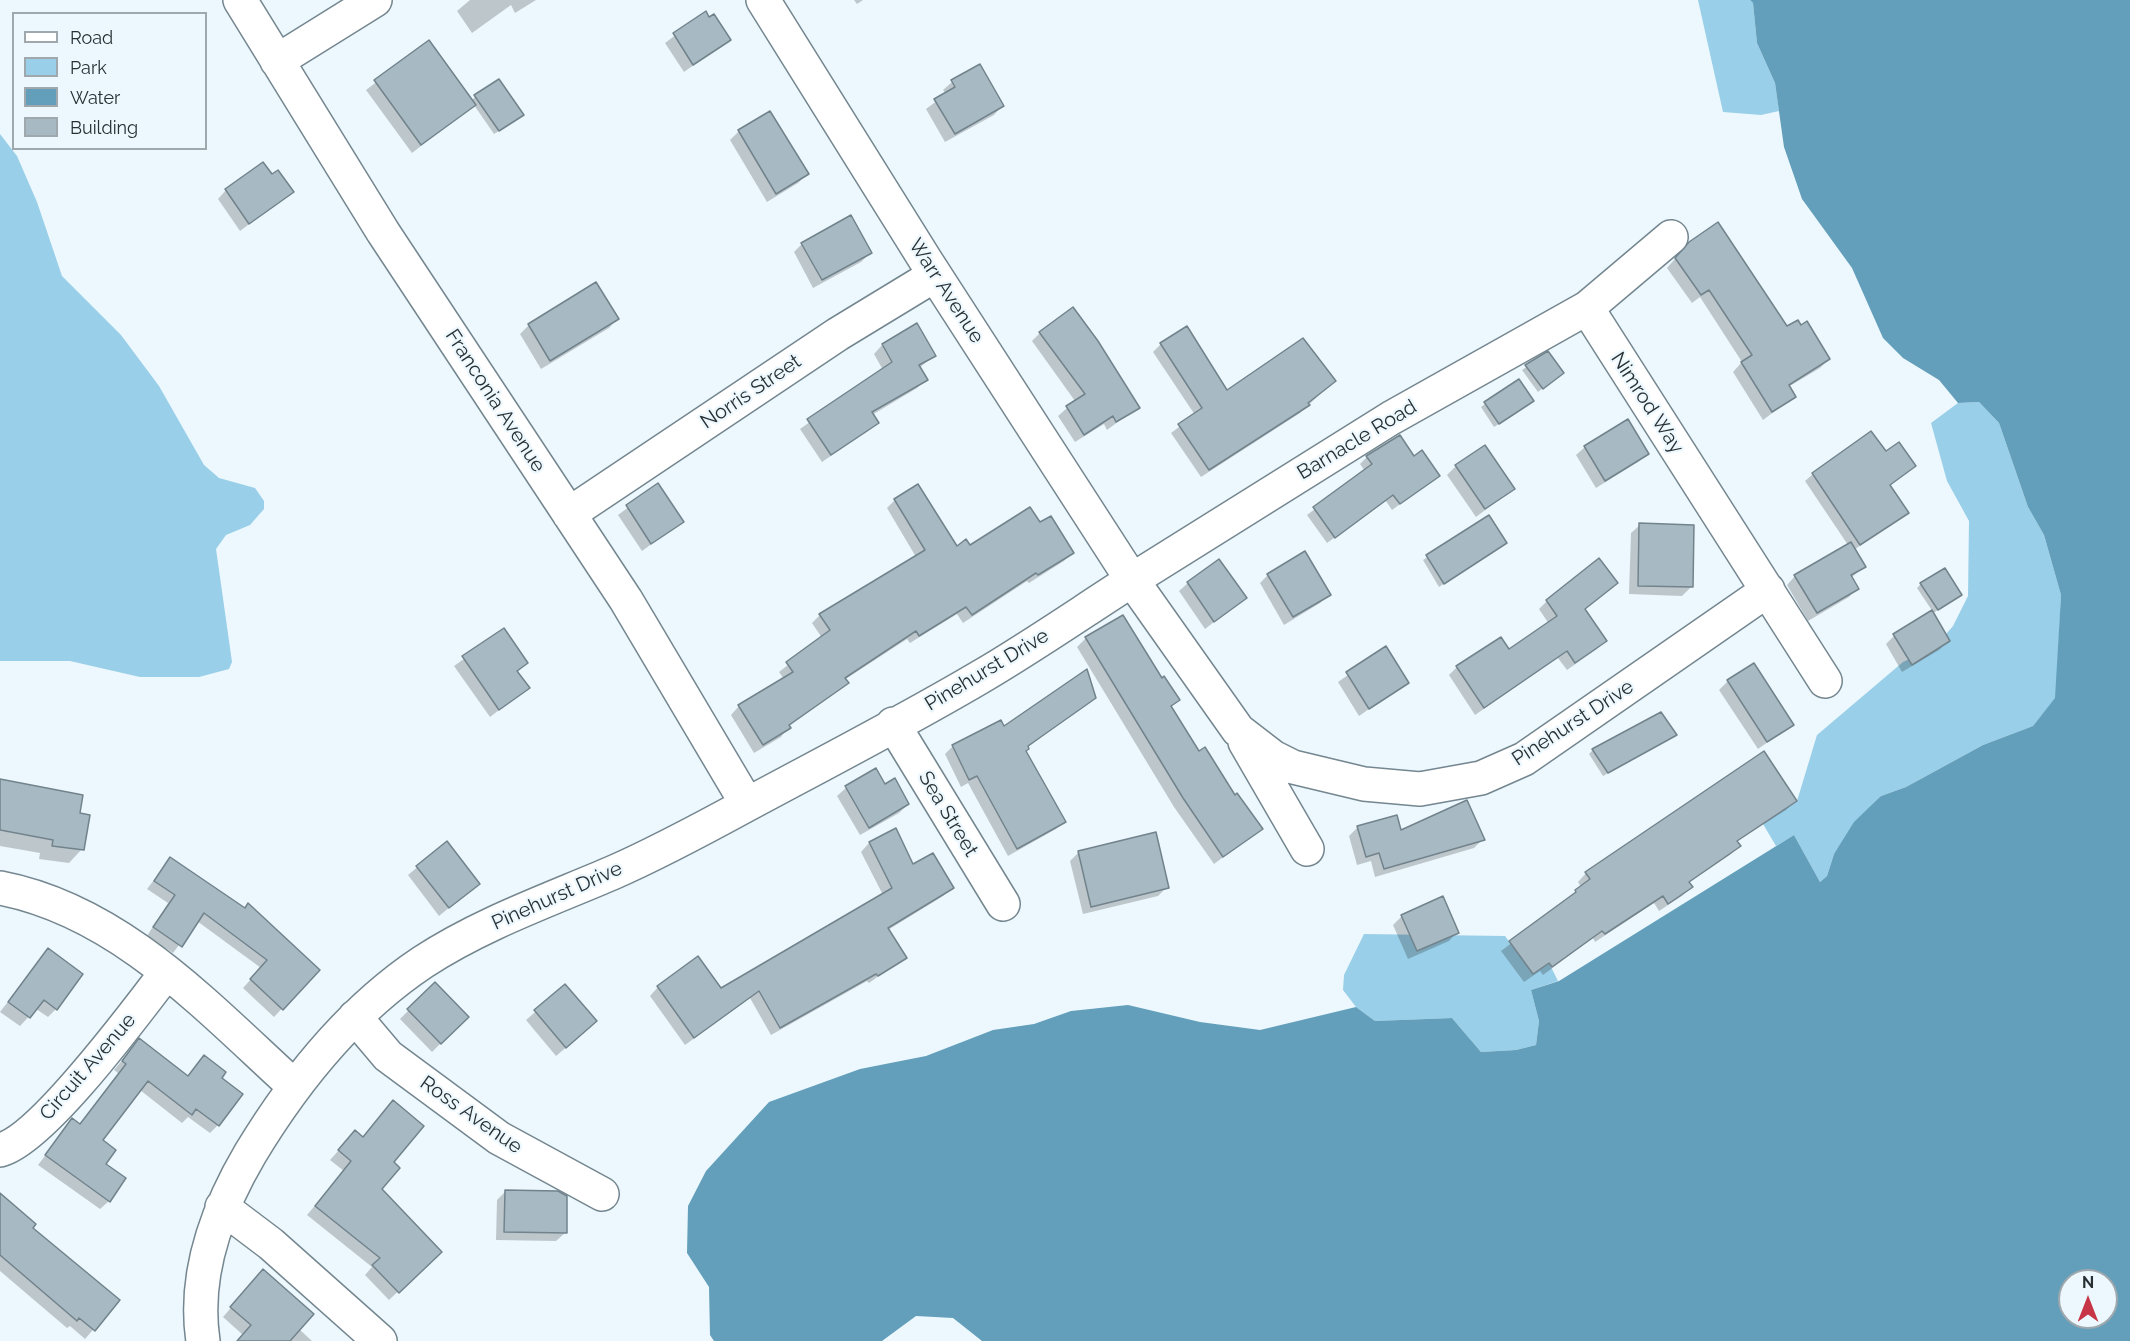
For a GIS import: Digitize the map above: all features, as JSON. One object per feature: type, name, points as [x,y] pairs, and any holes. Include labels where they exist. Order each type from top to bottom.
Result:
[{"type":"street","name":"Franconia Avenue","points":[[240,0],[383,232],[626,600],[747,804]]},
{"type":"street","points":[[277,61],[375,0]]},
{"type":"street","name":"Warr Avenue","points":[[763,0],[935,275],[1132,580]]},
{"type":"street","points":[[1587,308],[1671,237]]},
{"type":"street","name":"Norris Street","points":[[569,514],[782,370],[935,275]]},
{"type":"street","name":"Barnacle Road","points":[[1132,580],[1391,418],[1587,308]]},
{"type":"street","name":"Nimrod Way","points":[[1587,308],[1825,681]]},
{"type":"street","name":"Pinehurst Drive","points":[[203,1341],[200,1310],[202,1285],[211,1239],[222,1207],[254,1147],[296,1087],[355,1017],[406,974],[466,937],[617,871],[747,804],[982,676],[1132,580],[1238,730],[1274,757],[1293,767],[1364,784],[1420,789],[1481,778],[1524,759],[1768,590]]},
{"type":"street","name":"Sea Street","points":[[893,724],[1003,904]]},
{"type":"street","points":[[1238,730],[1307,849]]},
{"type":"street","points":[[0,888],[51,902],[82,915],[128,942],[296,1087]]},
{"type":"street","name":"Circuit Avenue","points":[[0,1150],[17,1143],[51,1113],[166,973]]},
{"type":"street","name":"Ross Avenue","points":[[355,1017],[388,1056],[499,1138],[602,1194]]},
{"type":"street","points":[[222,1207],[271,1244],[380,1341]]},
{"type":"green space","points":[[1698,0],[1750,0],[1753,3],[1757,43],[1775,83],[1779,111],[1761,115],[1723,112]]},
{"type":"green space","points":[[0,134],[17,156],[37,202],[62,276],[121,335],[159,386],[204,465],[219,478],[255,488],[264,501],[264,509],[250,525],[226,535],[216,549],[232,662],[229,669],[199,677],[140,677],[70,661],[0,661]]},
{"type":"green space","points":[[1979,402],[1999,423],[2028,507],[2044,535],[2061,595],[2056,698],[2033,726],[1983,745],[1906,787],[1881,796],[1834,854],[1827,876],[1820,882],[1794,835],[1776,846],[1763,824],[1797,801],[1817,735],[1903,662],[1935,647],[1953,626],[1968,596],[1969,521],[1947,481],[1931,423],[1958,403]]},
{"type":"green space","points":[[1364,934],[1505,936],[1533,974],[1549,963],[1558,981],[1531,990],[1539,1021],[1536,1045],[1516,1050],[1481,1052],[1452,1018],[1375,1021],[1356,1007],[1343,990],[1344,975]]},
{"type":"water","points":[[1750,0],[2130,0],[2130,1341],[982,1341],[953,1318],[916,1316],[882,1341],[714,1341],[710,1335],[709,1287],[687,1253],[688,1206],[706,1171],[769,1102],[860,1069],[926,1056],[993,1030],[1034,1024],[1071,1011],[1128,1005],[1200,1022],[1260,1030],[1356,1007],[1375,1021],[1452,1018],[1481,1052],[1516,1050],[1536,1045],[1539,1021],[1531,990],[1559,981],[1794,835],[1820,882],[1827,876],[1834,854],[1854,822],[1881,796],[1906,787],[1983,745],[2033,726],[2055,698],[2061,595],[2044,535],[2028,507],[1999,423],[1979,402],[1958,403],[1939,380],[1903,358],[1883,338],[1852,268],[1802,199],[1784,147],[1775,83],[1757,43],[1753,3]]},
{"type":"building","points":[[706,11],[709,17],[714,14],[731,40],[693,65],[673,33]]},
{"type":"building","points":[[429,40],[476,105],[421,145],[374,80]]},
{"type":"building","points":[[980,64],[1004,106],[955,134],[934,99],[955,87],[951,80]]},
{"type":"building","points":[[499,79],[524,115],[499,131],[474,95]]},
{"type":"building","points":[[770,111],[809,174],[776,194],[738,130]]},
{"type":"building","points":[[263,162],[272,174],[278,170],[294,192],[249,224],[225,189]]},
{"type":"building","points":[[851,215],[872,253],[822,280],[801,243]]},
{"type":"building","points":[[1718,222],[1787,326],[1798,320],[1801,325],[1807,321],[1830,359],[1789,385],[1796,397],[1772,412],[1741,362],[1752,355],[1709,290],[1701,295],[1675,258],[1689,242]]},
{"type":"building","points":[[596,282],[619,319],[550,361],[528,324]]},
{"type":"building","points":[[1073,307],[1098,341],[1140,408],[1116,422],[1113,416],[1084,435],[1066,406],[1085,394],[1039,332]]},
{"type":"building","points":[[917,323],[936,356],[919,365],[928,380],[872,412],[879,423],[831,455],[807,419],[892,362],[882,344]]},
{"type":"building","points":[[1187,326],[1227,390],[1303,338],[1336,381],[1308,403],[1310,405],[1209,470],[1178,424],[1202,408],[1160,343]]},
{"type":"building","points":[[1548,351],[1564,373],[1543,389],[1525,365]]},
{"type":"building","points":[[1519,379],[1534,401],[1499,424],[1484,402]]},
{"type":"building","points":[[1628,419],[1649,454],[1605,481],[1584,446]]},
{"type":"building","points":[[1871,431],[1886,451],[1899,442],[1916,466],[1890,485],[1909,513],[1860,545],[1812,473]]},
{"type":"building","points":[[1400,435],[1414,456],[1422,450],[1440,476],[1400,504],[1393,495],[1335,538],[1313,507],[1372,464],[1366,456]]},
{"type":"building","points":[[1485,445],[1515,489],[1485,509],[1455,465]]},
{"type":"building","points":[[658,483],[684,522],[651,544],[626,505]]},
{"type":"building","points":[[918,484],[957,546],[966,539],[970,545],[1030,507],[1040,522],[1051,516],[1074,553],[1038,575],[1036,573],[972,615],[966,607],[919,636],[916,631],[845,678],[849,683],[789,725],[791,728],[763,745],[738,705],[793,672],[786,662],[830,630],[819,614],[925,550],[894,499]]},
{"type":"building","points":[[1489,515],[1507,543],[1444,584],[1426,555]]},
{"type":"building","points":[[1639,523],[1694,525],[1693,587],[1638,586]]},
{"type":"building","points":[[1851,542],[1866,567],[1851,575],[1859,589],[1817,613],[1794,575]]},
{"type":"building","points":[[1305,551],[1331,595],[1293,617],[1267,574]]},
{"type":"building","points":[[1599,558],[1618,583],[1585,609],[1607,641],[1575,663],[1567,651],[1484,708],[1456,666],[1501,637],[1509,649],[1557,616],[1546,600]]},
{"type":"building","points":[[1219,559],[1247,598],[1214,622],[1187,582]]},
{"type":"building","points":[[1945,568],[1962,595],[1938,610],[1920,583]]},
{"type":"building","points":[[1932,610],[1950,641],[1912,665],[1893,634]]},
{"type":"building","points":[[1123,615],[1162,678],[1164,676],[1180,700],[1171,706],[1199,751],[1205,747],[1235,795],[1237,793],[1263,829],[1223,857],[1183,798],[1085,637]]},
{"type":"building","points":[[504,628],[528,663],[517,671],[530,688],[499,710],[462,656]]},
{"type":"building","points":[[1386,646],[1409,683],[1369,709],[1346,672]]},
{"type":"building","points":[[1754,663],[1794,725],[1767,742],[1727,680]]},
{"type":"building","points":[[1087,669],[1096,698],[1028,746],[1029,749],[1026,751],[1066,822],[1017,849],[977,776],[969,780],[952,745],[1001,720],[1004,726]]},
{"type":"building","points":[[1661,712],[1677,735],[1608,773],[1592,749]]},
{"type":"building","points":[[1764,751],[1797,801],[1737,841],[1741,846],[1689,882],[1693,887],[1668,904],[1663,896],[1605,934],[1602,931],[1552,967],[1549,963],[1533,974],[1509,941],[1576,892],[1575,890],[1590,879],[1585,872]]},
{"type":"building","points":[[876,768],[885,784],[895,778],[909,804],[869,828],[845,786]]},
{"type":"building","points":[[0,779],[83,795],[80,813],[90,815],[84,850],[52,846],[53,840],[0,830]]},
{"type":"building","points":[[1467,800],[1485,840],[1384,869],[1379,853],[1366,857],[1357,826],[1397,815],[1401,830]]},
{"type":"building","points":[[896,828],[913,864],[933,853],[954,888],[888,928],[907,958],[780,1028],[759,991],[694,1038],[657,986],[698,956],[721,988],[892,888],[869,842]]},
{"type":"building","points":[[1156,832],[1169,888],[1091,907],[1078,851]]},
{"type":"building","points":[[447,841],[480,884],[449,908],[416,866]]},
{"type":"building","points":[[170,857],[245,908],[248,903],[320,970],[283,1010],[250,979],[267,960],[204,913],[182,947],[153,927],[175,895],[154,881]]},
{"type":"building","points":[[1443,896],[1459,933],[1417,951],[1401,915]]},
{"type":"building","points":[[48,948],[83,974],[57,1010],[44,1000],[30,1018],[8,1002]]},
{"type":"building","points":[[435,982],[469,1017],[441,1044],[407,1009]]},
{"type":"building","points":[[565,984],[597,1021],[566,1048],[534,1010]]},
{"type":"building","points":[[139,1038],[188,1076],[204,1055],[226,1072],[222,1078],[243,1094],[219,1126],[196,1109],[192,1115],[148,1081],[103,1140],[116,1150],[106,1164],[126,1178],[110,1202],[45,1155],[72,1118],[80,1124],[126,1064],[122,1061]]},
{"type":"building","points":[[393,1100],[424,1126],[394,1162],[400,1168],[382,1189],[442,1252],[399,1293],[372,1265],[380,1258],[315,1206],[351,1161],[338,1150],[355,1130],[363,1137]]},
{"type":"building","points":[[505,1190],[558,1191],[567,1196],[567,1233],[504,1232]]},
{"type":"building","points":[[0,1193],[36,1224],[33,1228],[120,1300],[95,1331],[79,1318],[77,1321],[0,1255]]},
{"type":"building","points":[[263,1269],[314,1314],[290,1341],[237,1341],[251,1325],[230,1307]]}]
